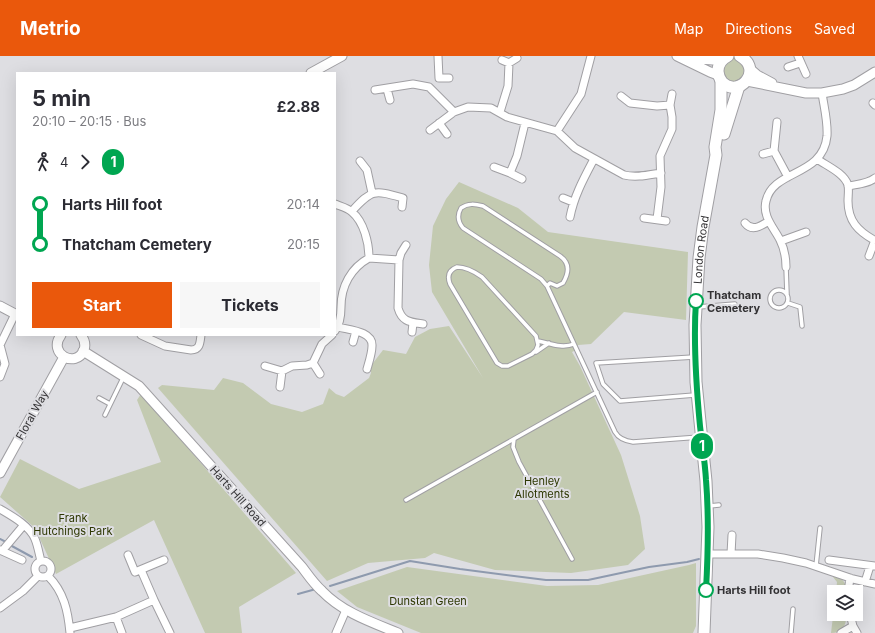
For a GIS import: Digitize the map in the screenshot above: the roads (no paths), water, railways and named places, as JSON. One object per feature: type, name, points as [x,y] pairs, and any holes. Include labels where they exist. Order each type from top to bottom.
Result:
[{"type":"main road","name":"London Road","points":[[716,155],[715,147],[721,110],[718,66],[726,58]]},
{"type":"main road","name":"London Road","points":[[704,633],[708,554],[708,506],[697,394],[695,307],[693,290],[716,155],[743,84],[749,77],[745,61]]},
{"type":"main road","points":[[720,78],[730,87],[743,84]]},
{"type":"street","points":[[313,72],[342,56]]},
{"type":"street","points":[[438,56],[439,78]]},
{"type":"street","points":[[557,132],[581,94],[591,56]]},
{"type":"street","points":[[678,57],[713,60],[726,58]]},
{"type":"street","points":[[678,57],[720,78]]},
{"type":"street","points":[[509,63],[517,58]]},
{"type":"street","points":[[788,67],[799,59],[806,74]]},
{"type":"street","points":[[502,60],[509,63]]},
{"type":"street","points":[[745,61],[757,75],[778,86]]},
{"type":"street","points":[[500,112],[508,86],[509,63]]},
{"type":"street","points":[[743,84],[778,86],[806,93],[822,93],[843,89],[854,85],[875,72]]},
{"type":"street","points":[[429,87],[439,78],[449,78]]},
{"type":"street","points":[[375,90],[403,84],[429,87],[454,112]]},
{"type":"street","points":[[387,88],[390,100]]},
{"type":"street","points":[[786,267],[785,254],[781,241],[769,221],[765,208],[767,197],[774,187],[817,159],[822,151],[827,136],[822,93]]},
{"type":"street","points":[[657,219],[661,187],[660,156],[672,129],[670,105],[672,94]]},
{"type":"street","points":[[620,96],[630,107],[670,105]]},
{"type":"street","points":[[430,130],[454,112],[468,107],[477,106],[491,108],[507,117],[557,132],[568,143],[618,172],[630,176],[660,173]]},
{"type":"street","points":[[777,122],[774,151],[788,177]]},
{"type":"street","points":[[439,123],[447,134]]},
{"type":"street","points":[[510,173],[517,156],[525,123]]},
{"type":"street","points":[[763,154],[774,151]]},
{"type":"street","points":[[570,217],[573,202],[594,159]]},
{"type":"street","points":[[817,159],[841,175],[848,186],[848,208],[851,218],[855,226],[862,233],[875,240],[869,256]]},
{"type":"street","points":[[360,161],[367,170],[372,193]]},
{"type":"street","points":[[367,170],[374,166]]},
{"type":"street","points":[[494,167],[522,179]]},
{"type":"street","points":[[848,186],[869,182],[875,178]]},
{"type":"street","points":[[352,211],[364,198],[372,193],[404,195],[402,207]]},
{"type":"street","points":[[563,198],[573,202]]},
{"type":"street","points":[[336,204],[352,211],[358,219],[366,236],[369,258]]},
{"type":"street","points":[[644,218],[666,221]]},
{"type":"street","points":[[746,223],[748,226],[756,228],[769,221]]},
{"type":"street","points":[[781,241],[806,232]]},
{"type":"street","points":[[406,245],[399,260],[398,308],[403,318],[408,321],[423,324]]},
{"type":"street","points":[[367,369],[372,345],[368,337],[364,334],[356,332],[336,329],[344,286],[354,270],[362,262],[369,258],[399,260]]},
{"type":"street","points":[[0,306],[16,315],[0,345],[0,350],[5,364],[0,377]]},
{"type":"street","points":[[412,332],[414,322]]},
{"type":"street","points":[[353,342],[356,332]]},
{"type":"street","points":[[57,336],[58,351],[64,357],[77,358],[83,351],[85,344],[81,336]]},
{"type":"street","points":[[143,336],[165,346],[191,350],[195,350],[199,346],[201,336]]},
{"type":"street","points":[[265,366],[282,371],[292,366],[313,363],[322,344],[331,336]]},
{"type":"street","name":"Harts Hill Road","points":[[83,351],[139,386],[297,561],[322,592],[346,610],[369,622],[398,633]]},
{"type":"street","name":"Floral Way","points":[[0,473],[64,357]]},
{"type":"street","points":[[313,363],[320,374]]},
{"type":"street","points":[[280,387],[282,371]]},
{"type":"street","points":[[0,509],[32,533],[36,540],[40,561]]},
{"type":"street","points":[[22,560],[4,548],[23,526]]},
{"type":"street","points":[[730,554],[732,535]]},
{"type":"street","points":[[708,554],[758,554],[783,558],[816,566],[850,578],[875,584]]},
{"type":"street","points":[[128,555],[135,572],[164,560]]},
{"type":"street","points":[[829,560],[873,566],[865,582]]},
{"type":"street","points":[[40,561],[45,561],[50,564],[51,571],[48,576],[43,578],[38,576],[34,569],[36,564],[40,561]]},
{"type":"street","points":[[141,570],[170,633]]},
{"type":"street","points":[[0,608],[23,591],[38,576]]},
{"type":"street","points":[[48,576],[56,584],[61,593],[68,615],[70,630],[116,617],[154,600]]},
{"type":"street","points":[[849,585],[850,578]]},
{"type":"street","points":[[336,633],[346,610]]},
{"type":"street","points":[[116,617],[122,633]]},
{"type":"street","points":[[852,621],[857,633]]},
{"type":"street","points":[[841,633],[853,626]]},
{"type":"lane","points":[[547,286],[550,284],[557,286],[563,283],[568,273],[567,264],[563,258],[483,206],[469,204],[462,208],[458,218],[463,228],[541,279],[547,286],[615,432],[620,438],[633,442],[701,437]]},
{"type":"lane","points":[[535,352],[538,341],[536,336],[482,277],[461,267],[456,267],[452,270],[448,277],[450,284],[499,364],[510,366],[535,352],[549,343]]},
{"type":"lane","points":[[786,267],[788,303],[783,308],[777,308],[772,305],[770,300],[771,294],[776,290],[782,290],[787,294]]},
{"type":"lane","points":[[788,303],[800,307],[802,326]]},
{"type":"lane","points":[[695,307],[735,304]]},
{"type":"lane","points":[[538,341],[568,347],[574,344]]},
{"type":"lane","points":[[695,358],[596,363],[603,384],[620,401],[697,394]]},
{"type":"lane","points":[[105,415],[124,377]]},
{"type":"lane","points":[[406,500],[596,392]]},
{"type":"lane","points":[[99,398],[110,404]]},
{"type":"lane","points":[[514,439],[513,447],[519,462],[572,559]]},
{"type":"lane","points":[[708,506],[719,505]]},
{"type":"lane","points":[[816,566],[820,528]]},
{"type":"lane","points":[[791,633],[793,609]]},
{"type":"waterway","points":[[0,539],[6,542]]},
{"type":"waterway","points":[[10,545],[32,557]]},
{"type":"waterway","points":[[330,586],[410,561],[546,580],[588,580],[649,567],[699,559]]},
{"type":"waterway","points":[[298,594],[316,589]]},
{"type":"place","name":"Thatcham Cemetery","points":[[696,301]]},
{"type":"place","name":"Harts Hill foot","points":[[706,590]]},
{"type":"park label","name":"Henley Allotments","points":[[542,487]]},
{"type":"park label","name":"Frank Hutchings Park","points":[[73,524]]},
{"type":"park label","name":"Dunstan Green","points":[[428,601]]}]
